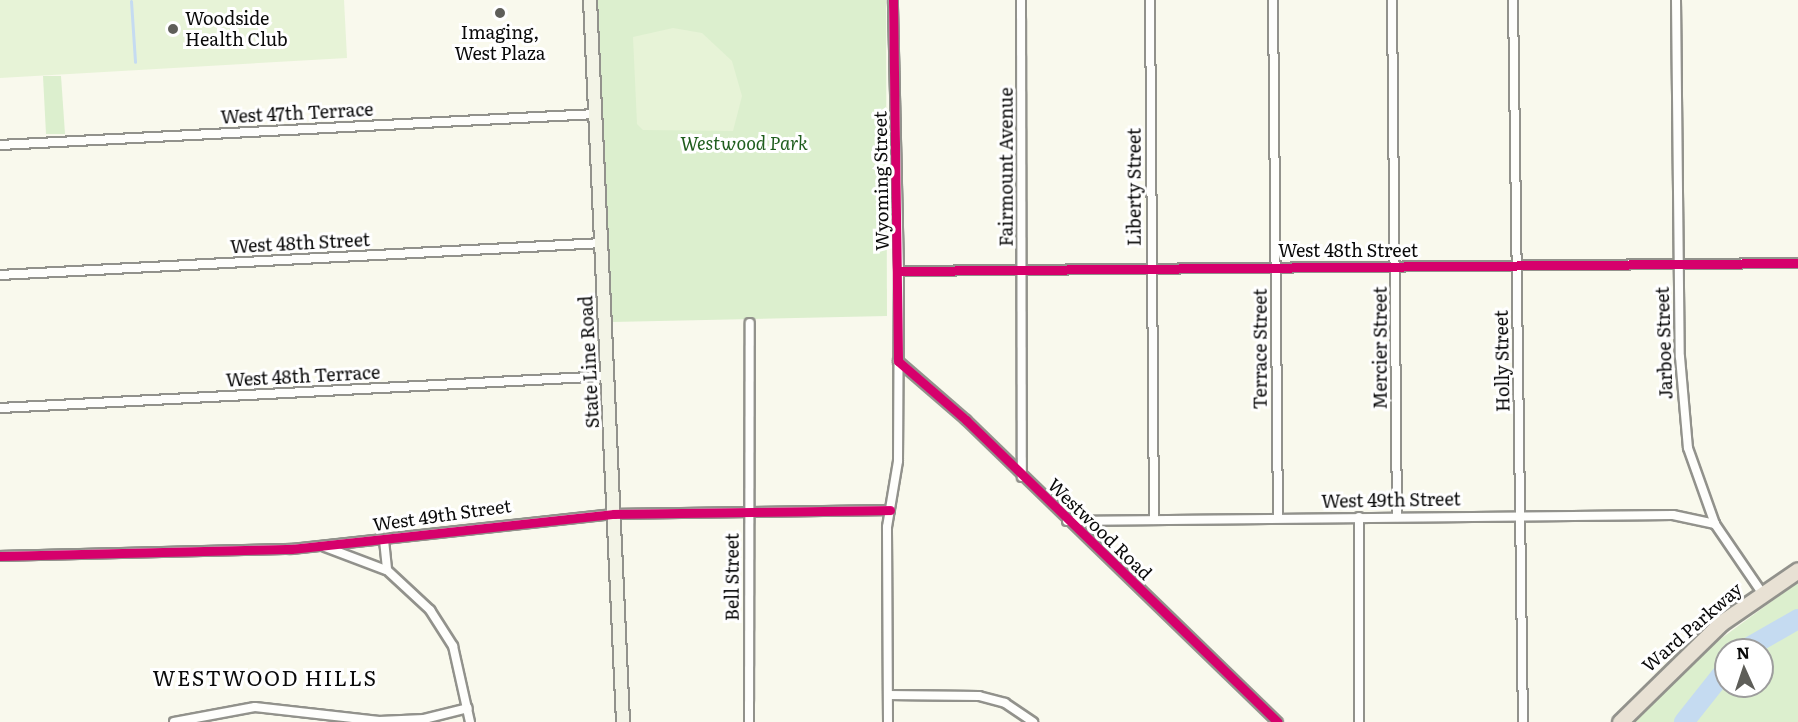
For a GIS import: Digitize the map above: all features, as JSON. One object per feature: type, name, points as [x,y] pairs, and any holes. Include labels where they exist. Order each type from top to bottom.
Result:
[{"type":"highway","name":"Ward Parkway","points":[[1620,722],[1678,660],[1762,593],[1795,570]]},
{"type":"street","name":"State Line Road","points":[[590,0],[623,722]]},
{"type":"street","name":"Wyoming Street","points":[[888,722],[890,510],[898,461],[899,271],[893,0]]},
{"type":"street","name":"Fairmount Avenue","points":[[1021,0],[1022,477]]},
{"type":"street","name":"Liberty Street","points":[[1150,0],[1154,517]]},
{"type":"street","name":"Terrace Street","points":[[1273,0],[1278,517]]},
{"type":"street","name":"Mercier Street","points":[[1392,0],[1397,517]]},
{"type":"street","name":"Holly Street","points":[[1513,0],[1523,722]]},
{"type":"street","name":"Jarboe Street","points":[[1676,0],[1679,264],[1688,448],[1715,524],[1762,593]]},
{"type":"street","name":"West 47th Terrace","points":[[0,146],[596,114]]},
{"type":"street","name":"West 48th Street","points":[[0,276],[602,243]]},
{"type":"street","name":"West 48th Street","points":[[899,271],[1798,263]]},
{"type":"street","name":"Bell Street","points":[[749,722],[750,323]]},
{"type":"street","name":"Westwood Road","points":[[898,361],[1278,722]]},
{"type":"street","name":"West 48th Terrace","points":[[0,408],[608,376]]},
{"type":"street","name":"West 49th Street","points":[[0,556],[212,554],[384,540],[614,514],[890,510]]},
{"type":"street","name":"West 49th Street","points":[[1067,521],[1154,517],[1673,515],[1715,524]]},
{"type":"street","points":[[1359,517],[1359,722]]},
{"type":"street","points":[[384,540],[387,570]]},
{"type":"street","points":[[323,546],[387,570],[439,623],[461,670],[470,722]]},
{"type":"street","points":[[888,695],[979,696],[1005,703],[1033,722]]},
{"type":"street","points":[[174,722],[255,707],[349,720],[424,719],[468,708]]},
{"type":"street","points":[[424,719],[434,722]]},
{"type":"green space","name":"Woodside Health Club","points":[[0,0],[344,0],[347,58],[0,78]]},
{"type":"green space","name":"Westwood Park","points":[[596,0],[886,0],[887,316],[612,322]]},
{"type":"green space","points":[[673,28],[702,33],[732,61],[742,96],[733,131],[643,130],[637,124],[633,37]]},
{"type":"green space","points":[[43,76],[61,76],[65,134],[46,134]]},
{"type":"green space","points":[[1798,582],[1798,722],[1635,722],[1714,644],[1714,698],[1774,698],[1774,638],[1722,638]]},
{"type":"waterway","points":[[131,1],[135,62]]},
{"type":"waterway","points":[[1765,638],[1798,619]]},
{"type":"waterway","points":[[1684,722],[1714,684]]},
{"type":"cycle path","points":[[893,0],[898,361],[966,420],[1278,722]]},
{"type":"cycle path","points":[[899,271],[1798,263]]},
{"type":"cycle path","points":[[0,556],[291,549],[614,514],[890,510]]},
{"type":"place","name":"Imaging, West Plaza","points":[[500,13]]},
{"type":"place","name":"Woodside Health Club","points":[[173,29]]},
{"type":"district","name":"WESTWOOD HILLS","points":[[265,677]]}]
